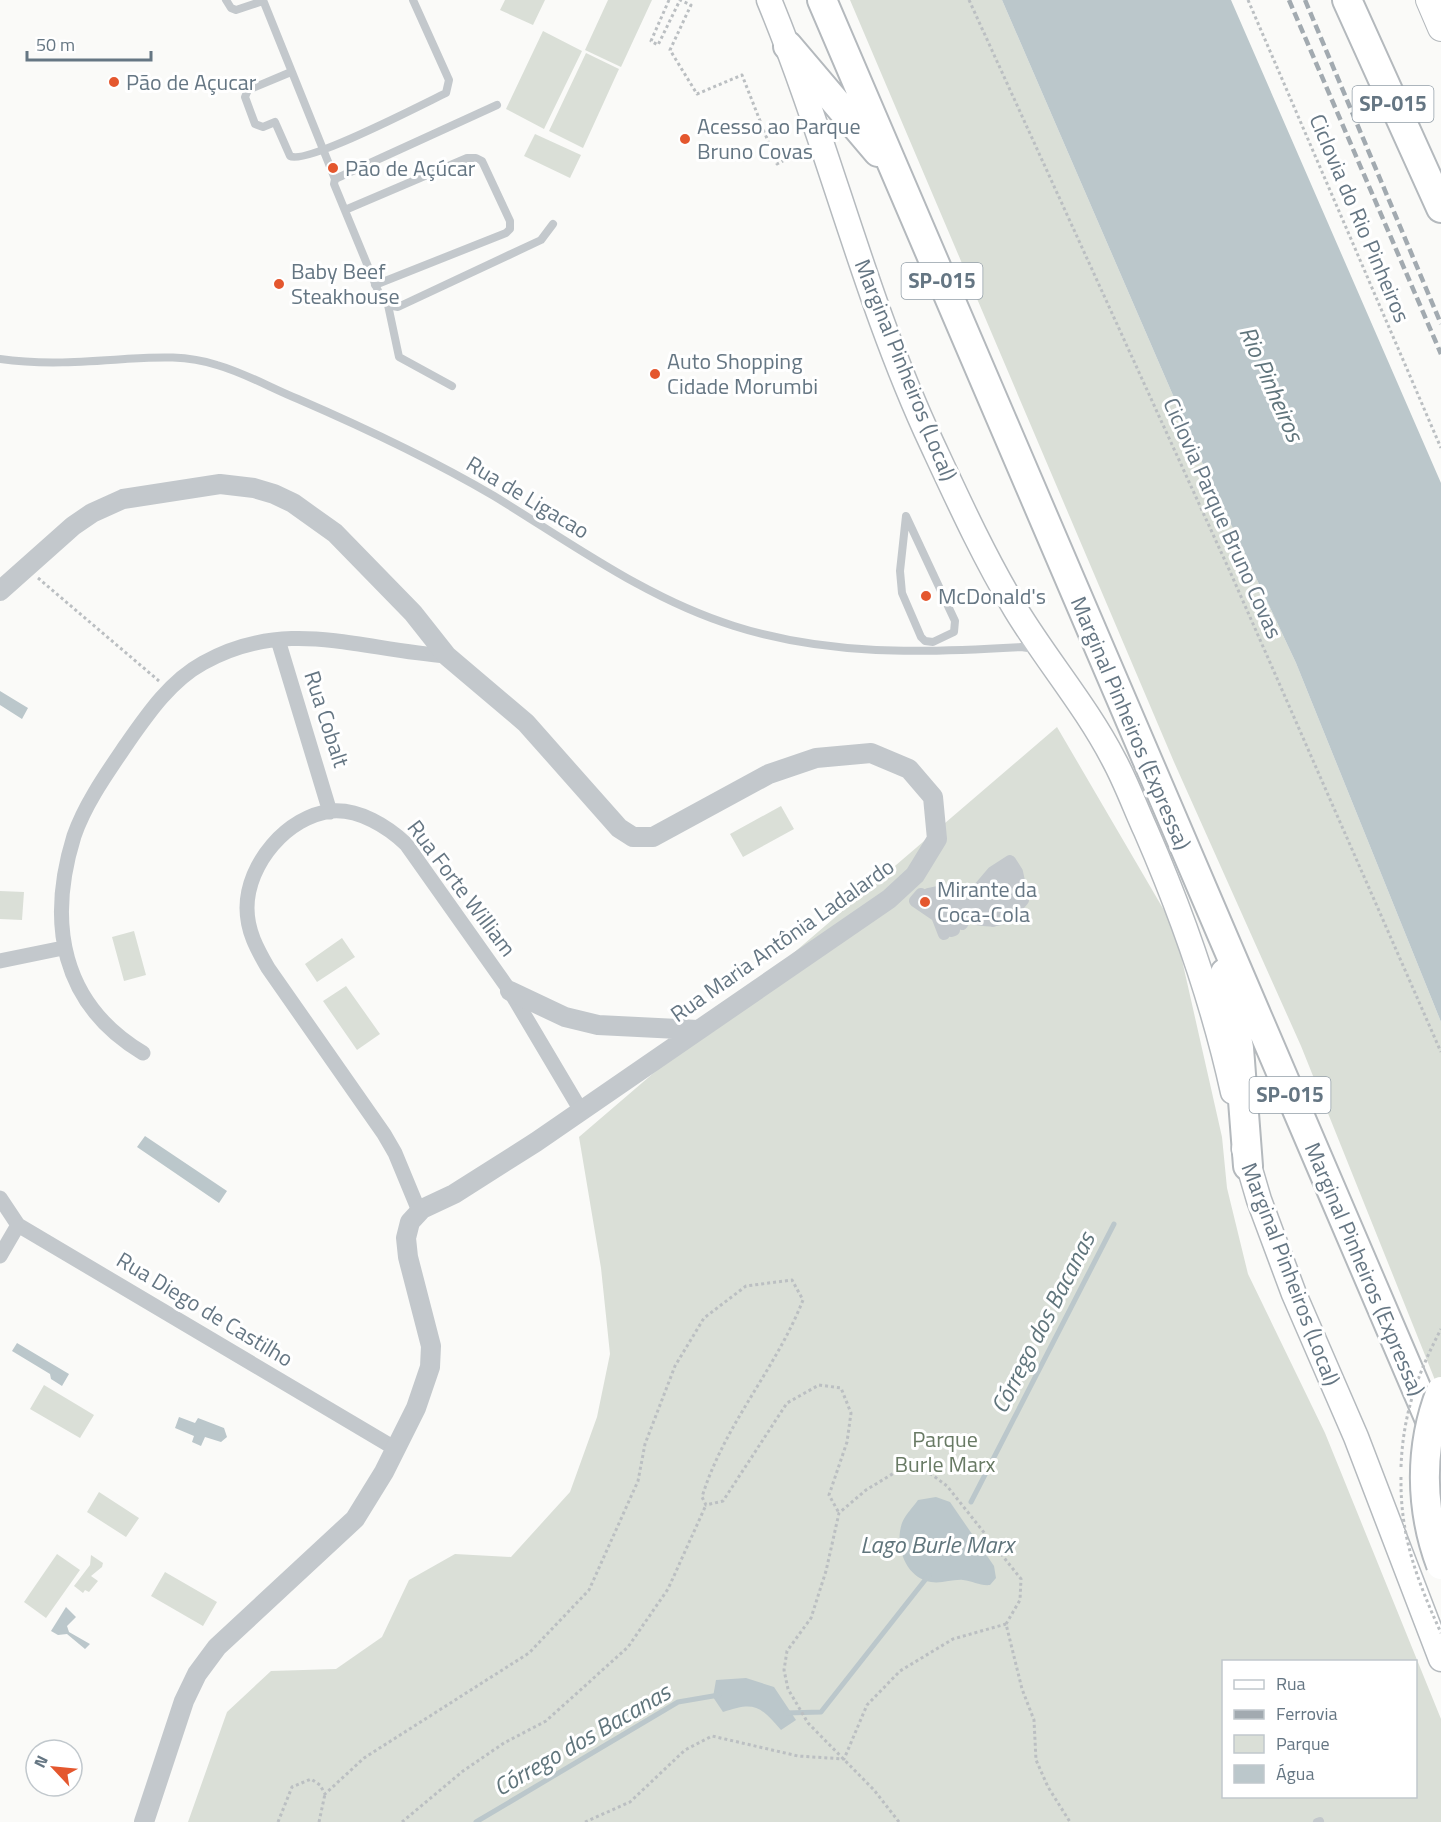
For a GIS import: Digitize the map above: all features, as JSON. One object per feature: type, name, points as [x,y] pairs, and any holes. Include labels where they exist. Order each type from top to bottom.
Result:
[{"type":"highway","name":"Marginal Pinheiros (Expressa)","points":[[822,0],[1441,1447]]},
{"type":"highway","name":"SP-015","points":[[1347,0],[1441,208]]},
{"type":"highway","points":[[1429,0],[1441,28]]},
{"type":"highway","points":[[788,46],[896,174]]},
{"type":"highway","points":[[1215,921],[1239,1048],[1248,1166]]},
{"type":"highway","points":[[1441,1391],[1425,1458],[1426,1512],[1432,1540],[1441,1565]]},
{"type":"main road","name":"Marginal Pinheiros (Local)","points":[[769,0],[788,46],[870,287],[927,434],[998,578],[1042,651],[1080,703],[1115,760],[1176,901],[1218,1024],[1248,1166],[1294,1294],[1356,1437],[1441,1659]]},
{"type":"street","name":"Rua Maria Antônia Ladalardo","points":[[0,591],[73,526],[123,499],[211,485],[238,485],[274,494],[335,532],[413,613],[447,656],[526,723],[612,820],[633,837],[653,837],[769,774],[816,758],[871,753],[909,770],[933,797],[937,839],[915,876],[890,899],[454,1194],[419,1211]]},
{"type":"street","points":[[143,1053],[117,1037],[87,1002],[63,948],[61,907],[66,869],[75,834],[112,765],[141,723],[169,690],[203,663],[232,651],[278,640],[323,638],[393,652],[447,656]]},
{"type":"street","name":"Rua Cobalt","points":[[278,640],[330,812]]},
{"type":"street","points":[[144,1822],[184,1701],[196,1674],[217,1647],[355,1519],[396,1449],[416,1408],[430,1367],[431,1346],[408,1257],[406,1238],[410,1222],[419,1211],[395,1153],[268,968],[254,943],[249,928],[247,908],[249,889],[257,867],[267,850],[292,828],[311,817],[330,812]]},
{"type":"street","name":"Rua Forte William","points":[[330,812],[375,820],[391,830],[406,844],[510,991],[580,1109]]},
{"type":"street","points":[[944,934],[937,916],[915,901],[921,894],[946,915],[951,931],[954,930],[944,909],[928,894],[942,891],[962,924],[967,916],[960,900],[949,895],[959,891],[976,892],[993,872],[1010,861],[1017,872],[1023,900],[1011,915],[989,912],[986,912],[972,901],[980,895],[999,890],[1004,883],[1010,886],[1009,897],[990,915],[970,911],[966,895],[985,891],[997,883],[1005,871],[1012,878],[1016,902],[989,912]]},
{"type":"street","points":[[0,961],[63,948]]},
{"type":"street","points":[[510,991],[565,1017],[598,1025],[698,1030]]},
{"type":"street","name":"Rua Diego de Castilho","points":[[0,1198],[18,1225],[396,1449]]},
{"type":"street","points":[[0,1256],[18,1225]]},
{"type":"lane","points":[[226,0],[231,8],[236,10],[263,1],[375,285],[381,298],[388,305],[399,357],[452,386]]},
{"type":"lane","points":[[291,72],[245,93],[255,124],[263,127],[275,122],[292,157],[323,150],[446,93],[449,80],[413,0]]},
{"type":"lane","points":[[334,179],[497,105]]},
{"type":"lane","points":[[345,210],[467,158],[476,158],[482,161],[510,221],[510,229],[506,233],[375,285]]},
{"type":"lane","points":[[388,305],[398,307],[541,240],[553,224]]},
{"type":"lane","name":"Rua de Ligacao","points":[[0,359],[25,363],[169,356],[219,365],[400,445],[490,494],[633,580],[696,612],[733,626],[823,647],[925,652],[1021,647],[1042,651]]},
{"type":"lane","points":[[906,516],[955,621],[954,632],[933,642],[925,641],[921,637],[902,593],[900,571],[906,516]]},
{"type":"path","points":[[669,0],[651,41],[658,45],[680,0],[692,5],[670,50],[697,94],[741,75],[777,164],[813,144]]},
{"type":"path","name":"Ciclovia Parque Bruno Covas","points":[[969,0],[1232,576],[1441,1052]]},
{"type":"path","name":"Ciclovia do Rio Pinheiros","points":[[1248,0],[1441,448]]},
{"type":"path","points":[[25,567],[169,690]]},
{"type":"path","points":[[319,1822],[325,1794],[364,1758],[529,1653],[589,1590],[638,1481],[645,1444],[675,1366],[705,1318],[746,1286],[792,1280],[803,1300],[795,1320],[730,1431],[709,1473],[702,1497],[706,1505]]},
{"type":"path","points":[[706,1505],[723,1501],[787,1403],[819,1385],[841,1388],[851,1413],[847,1442],[829,1495],[839,1513]]},
{"type":"path","points":[[844,1759],[867,1705],[900,1671],[954,1639],[1006,1624],[1020,1600],[1021,1579],[947,1486],[931,1474],[918,1469],[900,1470],[866,1490],[839,1513],[826,1571],[811,1618],[787,1651],[784,1670],[788,1689],[808,1723],[874,1790],[899,1822]]},
{"type":"path","points":[[402,1822],[463,1771],[504,1743],[546,1722],[628,1647],[668,1589],[706,1505]]},
{"type":"path","points":[[1006,1624],[1019,1678],[1034,1720],[1036,1760],[1048,1786],[1070,1822]]},
{"type":"path","points":[[585,1822],[630,1802],[685,1750],[711,1736],[798,1756],[844,1759]]},
{"type":"path","points":[[278,1822],[292,1787],[311,1779],[320,1785],[325,1794]]},
{"type":"green space","points":[[505,0],[545,0],[533,25],[500,10]]},
{"type":"green space","points":[[608,0],[652,0],[621,67],[585,50]]},
{"type":"green space","points":[[850,0],[1002,0],[1201,460],[1296,663],[1441,1022],[1441,1395],[1301,1046],[1174,762]]},
{"type":"green space","points":[[543,31],[582,51],[544,129],[506,109]]},
{"type":"green space","points":[[586,53],[619,69],[583,148],[549,131]]},
{"type":"green space","points":[[535,134],[581,155],[570,178],[524,156]]},
{"type":"green space","name":"Parque Burle Marx","points":[[1057,727],[1175,929],[1222,1137],[1227,1188],[1248,1274],[1325,1433],[1441,1719],[1441,1822],[188,1822],[227,1712],[271,1671],[336,1669],[382,1637],[409,1580],[455,1554],[511,1557],[570,1492],[597,1417],[610,1354],[601,1268],[579,1137]]},
{"type":"green space","points":[[781,806],[794,829],[743,857],[730,834]]},
{"type":"green space","points":[[0,891],[24,892],[22,920],[0,919]]},
{"type":"green space","points":[[134,931],[146,975],[124,981],[112,937]]},
{"type":"green space","points":[[342,938],[355,957],[317,982],[305,964]]},
{"type":"green space","points":[[346,986],[380,1034],[357,1050],[323,1001]]},
{"type":"green space","points":[[44,1385],[94,1415],[80,1438],[30,1409]]},
{"type":"green space","points":[[99,1492],[139,1518],[126,1537],[87,1512]]},
{"type":"green space","points":[[57,1554],[80,1570],[46,1618],[24,1602]]},
{"type":"green space","points":[[91,1555],[103,1563],[102,1567],[91,1576],[98,1581],[89,1592],[85,1590],[83,1593],[74,1586],[90,1565]]},
{"type":"green space","points":[[165,1572],[217,1602],[203,1626],[151,1596]]},
{"type":"water","name":"Rio Pinheiros","points":[[1002,0],[1231,0],[1441,483],[1441,1022],[1296,663],[1201,460]]},
{"type":"water","points":[[0,691],[28,708],[22,719],[0,705]]},
{"type":"water","points":[[145,1136],[227,1191],[219,1203],[137,1147]]},
{"type":"water","points":[[17,1343],[69,1374],[62,1386],[51,1379],[50,1374],[12,1351]]},
{"type":"water","points":[[179,1417],[195,1423],[198,1418],[224,1428],[227,1437],[221,1442],[205,1437],[201,1446],[192,1442],[194,1436],[175,1428]]},
{"type":"water","name":"Lago Burle Marx","points":[[936,1497],[950,1502],[994,1566],[996,1578],[990,1585],[963,1580],[931,1582],[915,1574],[904,1560],[900,1541],[902,1523],[918,1500]]},
{"type":"water","points":[[66,1607],[76,1617],[67,1626],[69,1632],[90,1644],[85,1649],[67,1634],[58,1635],[51,1631]]},
{"type":"water","points":[[746,1678],[774,1687],[796,1720],[781,1730],[768,1716],[756,1708],[743,1707],[723,1712],[713,1697],[716,1680]]},
{"type":"waterway","name":"Córrego dos Bacanas","points":[[971,1502],[1114,1224]]},
{"type":"waterway","name":"Córrego dos Bacanas","points":[[786,1713],[821,1712],[929,1575]]},
{"type":"waterway","name":"Córrego dos Bacanas","points":[[476,1822],[678,1702],[719,1695]]},
{"type":"railway","points":[[1289,0],[1441,354]]},
{"type":"railway","points":[[1305,0],[1441,324]]},
{"type":"place","name":"Pão de Açucar","points":[[114,82]]},
{"type":"place","name":"Acesso ao Parque Bruno Covas","points":[[685,139]]},
{"type":"place","name":"Pão de Açúcar","points":[[333,168]]},
{"type":"place","name":"Baby Beef Steakhouse","points":[[279,284]]},
{"type":"place","name":"Auto Shopping Cidade Morumbi","points":[[655,374]]},
{"type":"place","name":"McDonald's","points":[[926,596]]},
{"type":"place","name":"Mirante da Coca-Cola","points":[[925,902]]}]
